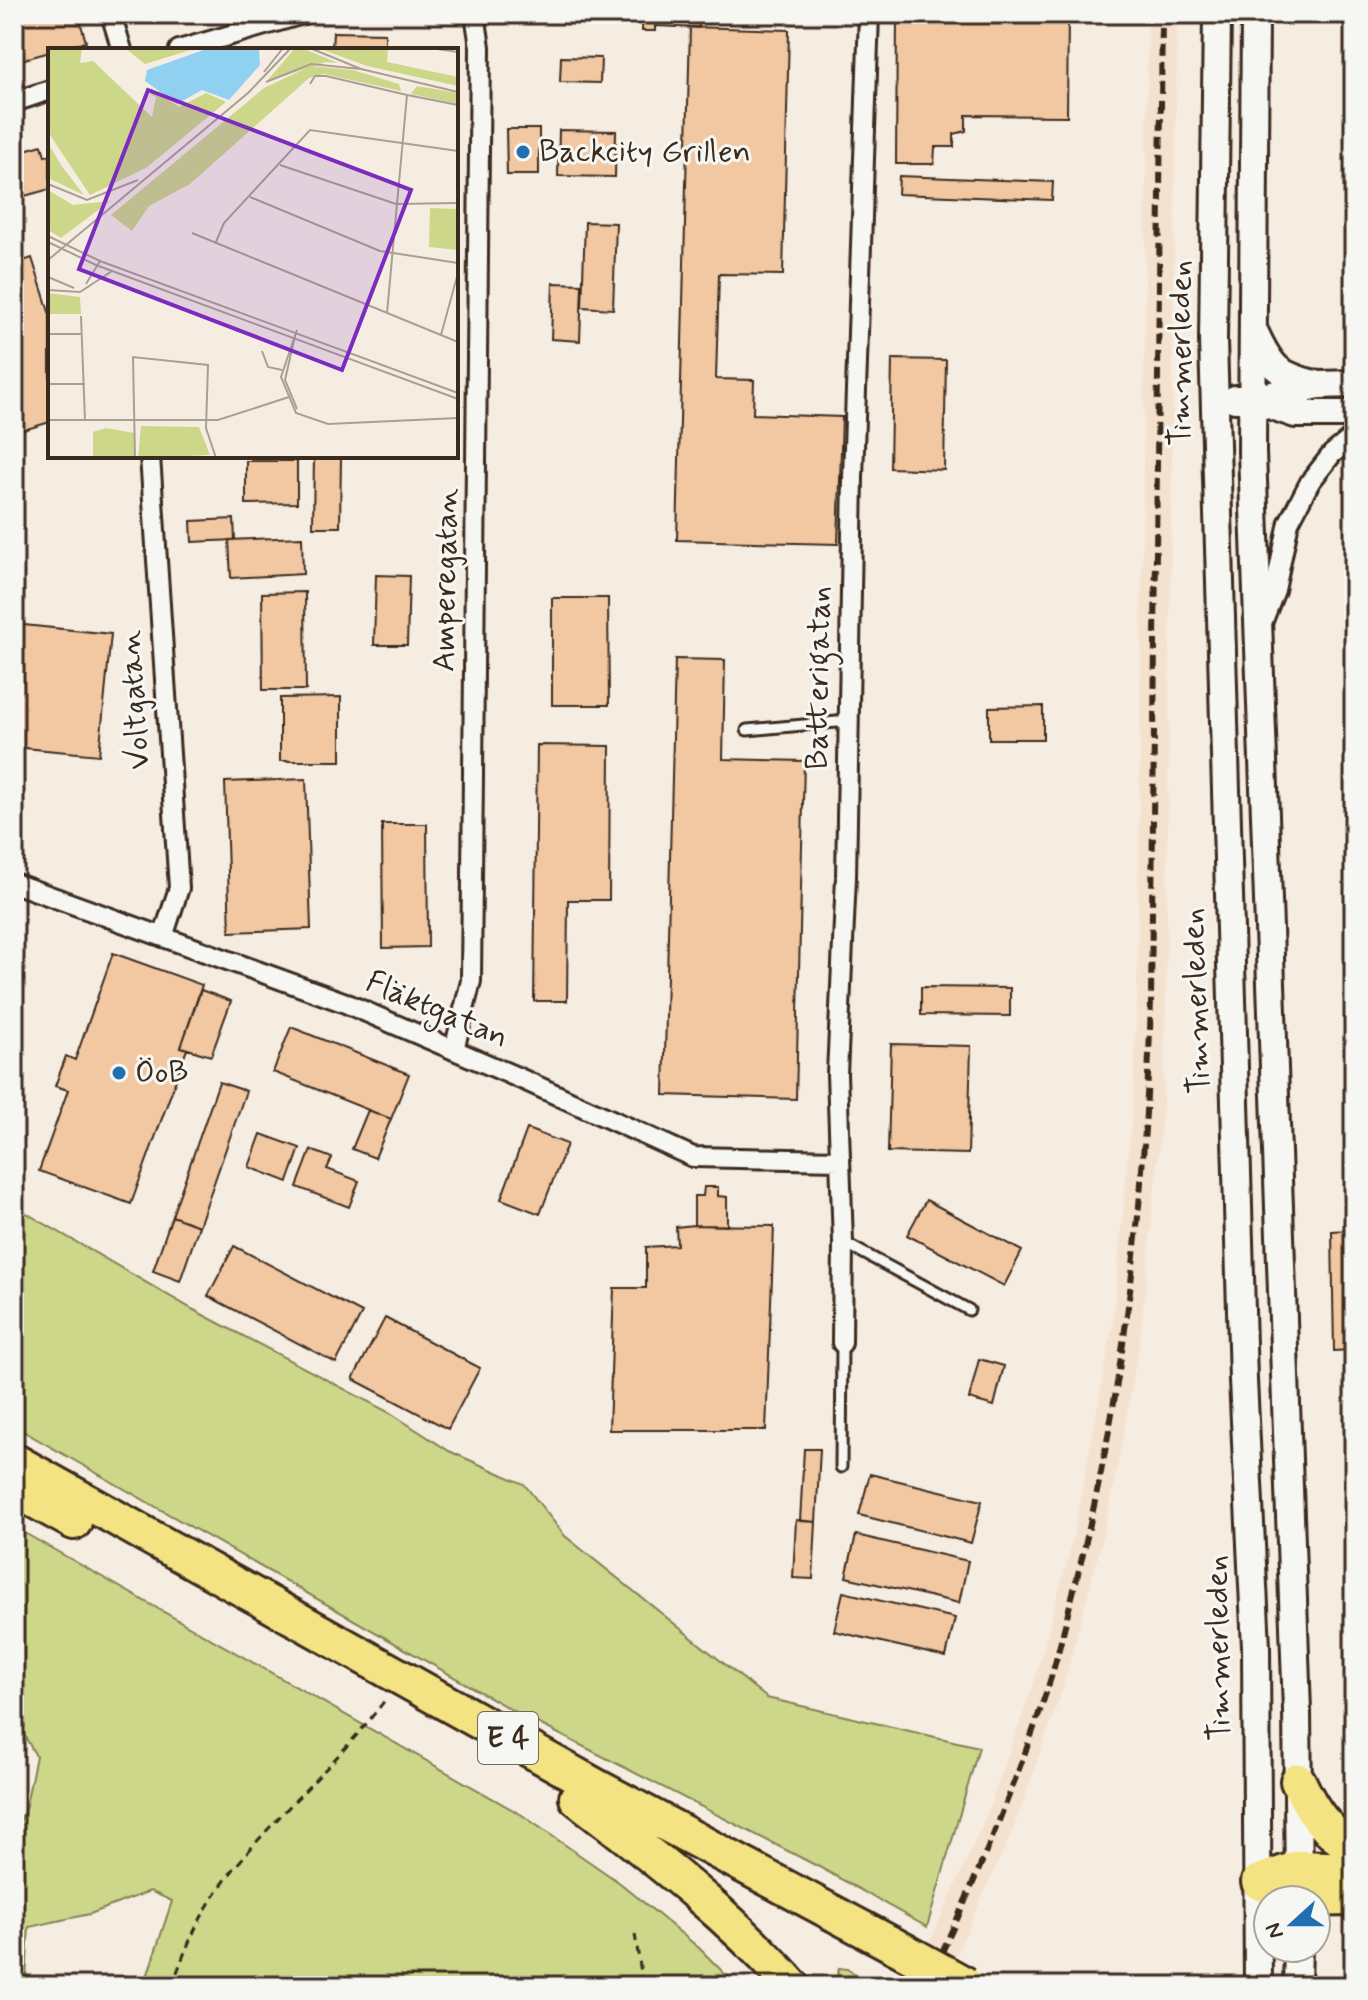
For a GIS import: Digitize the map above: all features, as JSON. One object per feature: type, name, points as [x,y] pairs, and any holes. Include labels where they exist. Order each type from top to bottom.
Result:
[{"type":"highway","name":"E 4","points":[[14,1461],[901,1960],[927,1986]]},
{"type":"highway","name":"E 4","points":[[14,1489],[577,1798],[901,1960],[967,1986]]},
{"type":"highway","points":[[1298,1781],[1327,1830],[1354,1847]]},
{"type":"highway","name":"E 4","points":[[577,1798],[688,1885],[756,1947],[792,1986]]},
{"type":"highway","points":[[1313,1884],[1354,1870]]},
{"type":"highway","points":[[1259,1882],[1270,1884]]},
{"type":"highway","points":[[1332,1894],[1354,1898]]},
{"type":"main road","name":"Timmerleden","points":[[1217,14],[1214,398],[1243,1380],[1256,1647],[1258,1986]]},
{"type":"main road","points":[[1255,14],[1252,399],[1297,1711],[1299,1884]]},
{"type":"main road","points":[[1252,329],[1266,358],[1286,377],[1319,385]]},
{"type":"main road","points":[[1214,398],[1252,399],[1319,385],[1354,384]]},
{"type":"main road","points":[[1252,399],[1295,414],[1354,414]]},
{"type":"main road","points":[[1297,1986],[1298,1964]]},
{"type":"street","points":[[111,14],[121,48]]},
{"type":"street","points":[[186,48],[303,14]]},
{"type":"street","name":"Amperegatan","points":[[454,1050],[471,981],[480,47],[475,14]]},
{"type":"street","name":"Batterigatan","points":[[842,1343],[843,1242],[837,1074],[846,877],[853,461],[869,14]]},
{"type":"street","points":[[14,102],[48,91]]},
{"type":"street","points":[[1258,633],[1275,590],[1289,522],[1310,482],[1332,454],[1354,436]]},
{"type":"street","name":"Voltgatan","points":[[150,458],[179,888],[163,937]]},
{"type":"street","name":"Fläktgatan","points":[[14,883],[343,1002],[693,1157],[840,1160]]},
{"type":"lane","points":[[747,730],[848,721]]},
{"type":"lane","points":[[843,1242],[969,1310]]},
{"type":"lane","points":[[841,1467],[842,1343]]},
{"type":"path","points":[[172,1986],[192,1933],[217,1891],[288,1806],[360,1735],[389,1696]]},
{"type":"path","points":[[635,1934],[643,1986]]},
{"type":"shaded area","points":[[1148,14],[1177,14],[1166,1000],[1163,1104],[1141,1332],[1102,1541],[1062,1691],[1013,1830],[942,1986],[910,1986],[985,1819],[1034,1683],[1074,1534],[1112,1328],[1133,1102],[1137,999]]},
{"type":"green space","points":[[14,1206],[192,1309],[392,1414],[449,1451],[524,1484],[565,1536],[767,1698],[979,1747],[927,1927],[819,1867],[512,1710],[14,1426]]},
{"type":"green space","points":[[14,1527],[522,1815],[620,1883],[699,1948],[737,1986],[144,1986],[172,1901],[150,1891],[90,1914],[29,1927],[26,1980],[14,1986],[14,1839],[26,1805],[36,1756],[23,1733],[14,1728]]},
{"type":"green space","points":[[839,1968],[847,1969],[874,1986],[840,1986],[837,1978]]},
{"type":"building","points":[[14,14],[78,14],[86,42],[48,48],[48,53],[14,62]]},
{"type":"building","points":[[643,14],[699,14],[699,28],[655,26],[655,31],[642,31]]},
{"type":"building","points":[[897,14],[1068,14],[1067,116],[966,115],[966,131],[954,134],[954,147],[935,147],[934,164],[896,164]]},
{"type":"building","points":[[690,27],[789,30],[783,275],[719,274],[716,379],[754,380],[753,414],[842,417],[838,544],[677,540]]},
{"type":"building","points":[[333,32],[385,33],[385,48],[332,48]]},
{"type":"building","points":[[561,57],[601,58],[600,83],[560,82]]},
{"type":"building","name":"Backcity Grillen","points":[[506,129],[539,129],[539,175],[507,175]]},
{"type":"building","points":[[559,130],[616,131],[615,177],[558,176]]},
{"type":"building","points":[[42,145],[45,156],[48,155],[48,190],[14,199],[14,153]]},
{"type":"building","points":[[899,176],[1053,182],[1052,200],[898,194]]},
{"type":"building","points":[[585,222],[616,223],[613,309],[582,307]]},
{"type":"building","points":[[32,258],[48,309],[48,423],[14,433],[14,264]]},
{"type":"building","points":[[553,283],[582,284],[580,341],[551,339]]},
{"type":"building","points":[[892,359],[946,360],[944,470],[890,468]]},
{"type":"building","points":[[314,458],[341,458],[340,527],[313,527]]},
{"type":"building","points":[[246,461],[297,461],[297,503],[246,504]]},
{"type":"building","points":[[234,519],[235,540],[192,542],[191,521]]},
{"type":"building","points":[[302,537],[303,574],[231,578],[229,540]]},
{"type":"building","points":[[376,575],[409,576],[407,645],[374,645]]},
{"type":"building","points":[[305,592],[306,690],[263,690],[262,593]]},
{"type":"building","points":[[552,598],[608,598],[609,705],[552,705]]},
{"type":"building","points":[[14,624],[111,634],[99,755],[14,747]]},
{"type":"building","points":[[675,659],[725,660],[723,759],[804,761],[796,1099],[664,1095]]},
{"type":"building","points":[[341,697],[341,761],[280,761],[280,698]]},
{"type":"building","points":[[1043,706],[1043,739],[989,739],[989,707]]},
{"type":"building","points":[[537,745],[610,746],[609,900],[568,900],[567,1001],[534,1001]]},
{"type":"building","points":[[306,779],[311,929],[230,932],[225,782]]},
{"type":"building","points":[[382,824],[427,824],[428,947],[383,948]]},
{"type":"building","name":"ÖoB","points":[[113,953],[202,985],[181,1047],[187,1049],[131,1204],[39,1171],[68,1090],[55,1086],[66,1056],[75,1060]]},
{"type":"building","points":[[921,987],[1010,988],[1010,1016],[921,1015]]},
{"type":"building","points":[[201,990],[231,1001],[211,1056],[181,1047]]},
{"type":"building","points":[[291,1027],[409,1074],[391,1119],[273,1072]]},
{"type":"building","points":[[891,1044],[971,1046],[968,1154],[888,1152]]},
{"type":"building","points":[[219,1082],[246,1091],[199,1226],[172,1216]]},
{"type":"building","points":[[368,1110],[391,1119],[375,1158],[352,1149]]},
{"type":"building","points":[[527,1129],[567,1144],[540,1214],[501,1199]]},
{"type":"building","points":[[261,1134],[300,1148],[288,1182],[249,1167]]},
{"type":"building","points":[[311,1150],[332,1158],[327,1169],[359,1181],[349,1207],[297,1187]]},
{"type":"building","points":[[704,1187],[718,1187],[718,1196],[727,1197],[727,1226],[694,1225],[694,1196],[703,1196]]},
{"type":"building","points":[[926,1200],[1022,1251],[1004,1286],[907,1235]]},
{"type":"building","points":[[172,1216],[199,1226],[180,1281],[153,1271]]},
{"type":"building","points":[[774,1226],[766,1430],[609,1430],[614,1288],[646,1288],[646,1247],[677,1245],[676,1227]]},
{"type":"building","points":[[1349,1230],[1351,1350],[1334,1351],[1332,1231]]},
{"type":"building","points":[[234,1246],[362,1313],[336,1363],[208,1296]]},
{"type":"building","points":[[385,1318],[480,1368],[448,1429],[353,1379]]},
{"type":"building","points":[[979,1359],[1004,1366],[994,1406],[969,1399]]},
{"type":"building","points":[[804,1449],[820,1449],[816,1522],[800,1521]]},
{"type":"building","points":[[870,1474],[982,1501],[971,1543],[859,1515]]},
{"type":"building","points":[[796,1520],[816,1522],[813,1579],[793,1578]]},
{"type":"building","points":[[856,1535],[968,1561],[959,1603],[846,1577]]},
{"type":"building","points":[[843,1592],[955,1618],[946,1657],[834,1631]]},
{"type":"railway","points":[[926,1986],[991,1840],[1051,1679],[1090,1523],[1129,1301],[1143,1151],[1151,1000],[1162,14]]},
{"type":"place","name":"Backcity Grillen","points":[[523,152]]},
{"type":"place","name":"ÖoB","points":[[119,1073]]}]
